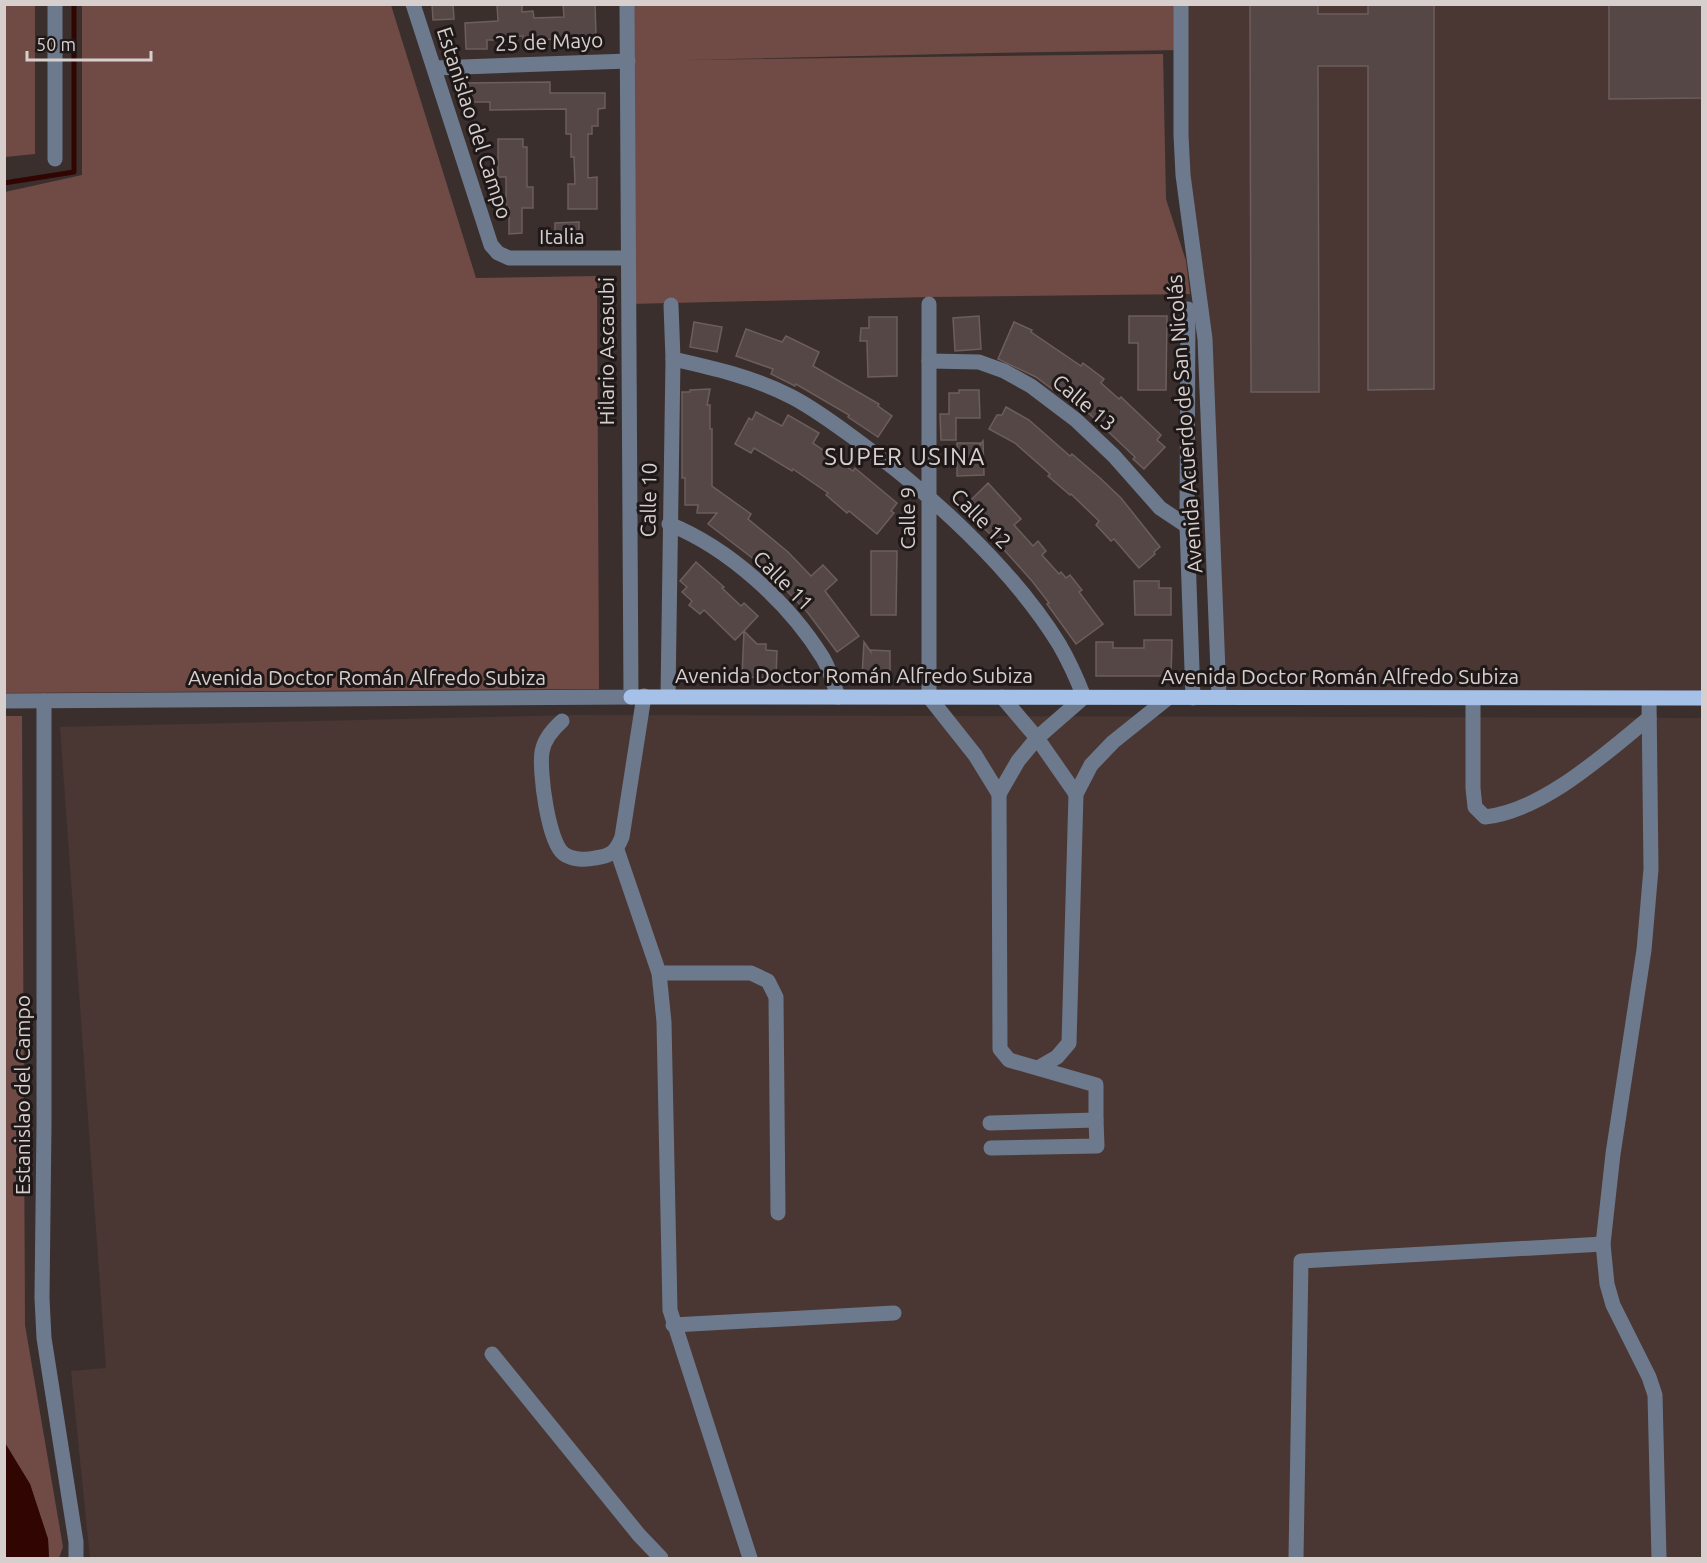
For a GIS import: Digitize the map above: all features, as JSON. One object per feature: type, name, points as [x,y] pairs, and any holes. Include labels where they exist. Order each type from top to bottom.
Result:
[{"type":"main road","name":"Avenida Doctor Román Alfredo Subiza","points":[[638,697],[1702,698]]},
{"type":"street","points":[[55,4],[55,159]]},
{"type":"street","name":"Estanislao del Campo","points":[[413,4],[491,245],[498,252]]},
{"type":"street","name":"Hilario Ascasubi","points":[[617,850],[622,837],[638,697],[627,258],[627,4]]},
{"type":"street","name":"Avenida Acuerdo de San Nicolás","points":[[1180,4],[1181,135],[1205,339],[1220,697]]},
{"type":"street","name":"25 de Mayo","points":[[435,68],[628,61]]},
{"type":"street","name":"Italia","points":[[498,252],[508,258],[627,258]]},
{"type":"street","name":"Calle 9","points":[[929,304],[929,697]]},
{"type":"street","name":"Calle 10","points":[[668,696],[673,359],[671,305]]},
{"type":"street","points":[[1188,309],[1187,526],[1193,698]]},
{"type":"street","name":"Calle 12","points":[[673,359],[751,379],[790,396],[828,418],[887,462],[929,497],[1008,577],[1046,625],[1073,669],[1084,697]]},
{"type":"street","name":"Calle 13","points":[[929,361],[979,362],[1004,371],[1031,386],[1054,401],[1076,420],[1114,456],[1160,507],[1187,526]]},
{"type":"street","name":"Calle 11","points":[[669,524],[693,533],[709,544],[736,563],[773,596],[800,626],[824,660],[838,697]]},
{"type":"street","name":"Avenida Doctor Román Alfredo Subiza","points":[[4,701],[638,697]]},
{"type":"street","points":[[929,697],[975,755],[999,794]]},
{"type":"street","points":[[1002,697],[1037,738],[1076,794]]},
{"type":"street","points":[[991,1148],[1097,1146],[1096,1085],[1009,1060],[1000,1049],[999,794],[1018,761],[1037,738],[1084,697]]},
{"type":"street","points":[[1038,1068],[1057,1057],[1069,1043],[1076,794],[1091,765],[1113,742],[1168,698]]},
{"type":"street","points":[[1473,699],[1473,788],[1475,807],[1485,817],[1500,815],[1542,798],[1597,760],[1649,718]]},
{"type":"street","points":[[1649,699],[1652,869],[1644,950],[1612,1154],[1603,1244],[1607,1284],[1613,1305],[1649,1377],[1655,1395],[1659,1558]]},
{"type":"street","name":"Estanislao del Campo","points":[[44,701],[42,1298],[44,1338],[76,1542],[76,1558]]},
{"type":"street","points":[[562,721],[550,733],[542,751],[545,810],[554,838],[562,853],[571,857],[587,860],[605,857],[617,850],[659,973],[664,1022],[670,1310],[750,1558]]},
{"type":"street","points":[[659,973],[751,973],[768,981],[776,997],[778,1213]]},
{"type":"street","points":[[990,1123],[1096,1120]]},
{"type":"street","points":[[1296,1558],[1300,1261],[1603,1244]]},
{"type":"street","points":[[673,1325],[894,1313]]},
{"type":"street","points":[[492,1354],[661,1558]]},
{"type":"shaded area","points":[[4,5],[35,5],[35,154],[5,157]]},
{"type":"shaded area","points":[[82,5],[391,5],[476,278],[597,276],[599,689],[5,693],[5,192],[82,175]]},
{"type":"shaded area","points":[[627,5],[1181,5],[1181,50],[683,60],[1163,54],[1166,199],[1186,261],[1190,294],[629,304]]},
{"type":"shaded area","points":[[1181,5],[1702,5],[1702,698],[1219,697],[1210,437],[1183,175]]},
{"type":"shaded area","points":[[576,715],[1702,718],[1702,1558],[90,1558],[71,1371],[106,1368],[60,727]]},
{"type":"shaded area","points":[[4,716],[22,716],[25,1325],[63,1547],[59,1558],[49,1558],[48,1539],[30,1484],[5,1443]]},
{"type":"shaded area","points":[[5,1443],[30,1484],[48,1539],[49,1558],[5,1558]]},
{"type":"building","points":[[432,4],[453,4],[454,19],[433,20]]},
{"type":"building","points":[[497,4],[522,4],[522,12],[533,11],[534,18],[564,17],[563,4],[595,4],[596,36],[584,37],[584,46],[565,47],[564,39],[523,40],[523,36],[497,36],[497,40],[487,40],[487,49],[466,49],[465,23],[498,21]]},
{"type":"building","points":[[1250,4],[1318,4],[1318,14],[1368,14],[1368,5],[1434,5],[1434,389],[1368,390],[1368,66],[1318,66],[1319,392],[1251,392]]},
{"type":"building","points":[[1609,4],[1702,4],[1702,98],[1609,99]]},
{"type":"building","points":[[550,82],[550,93],[605,93],[605,108],[598,109],[598,126],[592,126],[592,134],[588,134],[588,178],[597,177],[597,209],[568,209],[568,184],[575,184],[574,157],[571,157],[571,134],[566,134],[566,109],[490,110],[490,102],[466,102],[466,83]]},
{"type":"building","points":[[498,139],[523,139],[523,147],[527,147],[527,187],[533,187],[533,208],[522,208],[522,233],[509,234],[506,177],[498,177]]},
{"type":"building","points":[[579,222],[579,242],[555,242],[555,223]]},
{"type":"building","points":[[979,316],[981,349],[955,351],[953,318]]},
{"type":"building","points":[[1129,316],[1167,316],[1166,390],[1138,390],[1138,343],[1129,343]]},
{"type":"building","points":[[869,317],[897,317],[897,376],[868,377],[867,341],[860,341],[861,328],[869,328]]},
{"type":"building","points":[[694,322],[722,327],[717,352],[690,347]]},
{"type":"building","points":[[1014,322],[1032,330],[1031,332],[1081,366],[1083,363],[1104,379],[1101,383],[1119,399],[1121,397],[1161,435],[1157,440],[1165,447],[1144,469],[1133,459],[1135,457],[1082,407],[1080,410],[1036,377],[998,359]]},
{"type":"building","points":[[746,329],[782,342],[786,336],[819,352],[813,366],[879,404],[878,406],[892,416],[878,437],[848,417],[849,415],[796,384],[795,386],[771,374],[773,369],[736,356]]},
{"type":"building","points":[[710,389],[707,405],[710,405],[710,429],[712,429],[712,486],[751,514],[748,519],[788,552],[811,576],[823,565],[837,580],[825,591],[859,636],[837,652],[808,613],[764,567],[708,524],[717,513],[697,513],[698,505],[685,505],[685,478],[682,478],[682,392]]},
{"type":"building","points":[[959,390],[979,390],[980,418],[956,418],[956,440],[941,440],[940,414],[949,414],[949,393],[959,393]]},
{"type":"building","points":[[1006,407],[1029,420],[1070,456],[1072,454],[1121,498],[1160,547],[1154,552],[1155,554],[1139,568],[1114,539],[1111,541],[1096,525],[1099,521],[1048,476],[1050,474],[1015,443],[989,429],[997,415],[1002,415]]},
{"type":"building","points":[[756,412],[782,426],[788,415],[819,433],[813,443],[853,471],[855,468],[897,503],[891,511],[894,513],[877,534],[849,511],[847,513],[826,495],[828,493],[793,469],[792,471],[754,448],[751,453],[735,444],[749,418],[752,420]]},
{"type":"building","points":[[983,441],[984,475],[957,476],[957,443],[980,443],[980,445]]},
{"type":"building","points":[[988,483],[1021,519],[1014,525],[1033,546],[1038,541],[1046,551],[1042,555],[1059,574],[1061,572],[1066,578],[1070,575],[1082,590],[1079,592],[1103,624],[1076,644],[1032,581],[963,508]]},
{"type":"building","points":[[871,551],[897,551],[896,615],[871,615]]},
{"type":"building","points":[[696,562],[741,606],[744,603],[758,616],[735,640],[704,610],[700,614],[689,605],[692,601],[682,592],[687,587],[680,581]]},
{"type":"building","points":[[1134,581],[1159,581],[1159,588],[1171,588],[1171,615],[1135,615]]},
{"type":"building","points":[[744,631],[757,644],[766,644],[766,650],[777,651],[776,678],[742,677]]},
{"type":"building","points":[[1144,640],[1172,640],[1171,676],[1096,676],[1096,642],[1113,642],[1113,648],[1144,648]]},
{"type":"building","points":[[864,642],[871,652],[871,650],[890,651],[890,677],[862,676]]},
{"type":"waterway","points":[[4,183],[74,172],[74,4]]},
{"type":"district","name":"SUPER USINA","points":[[905,457]]}]
